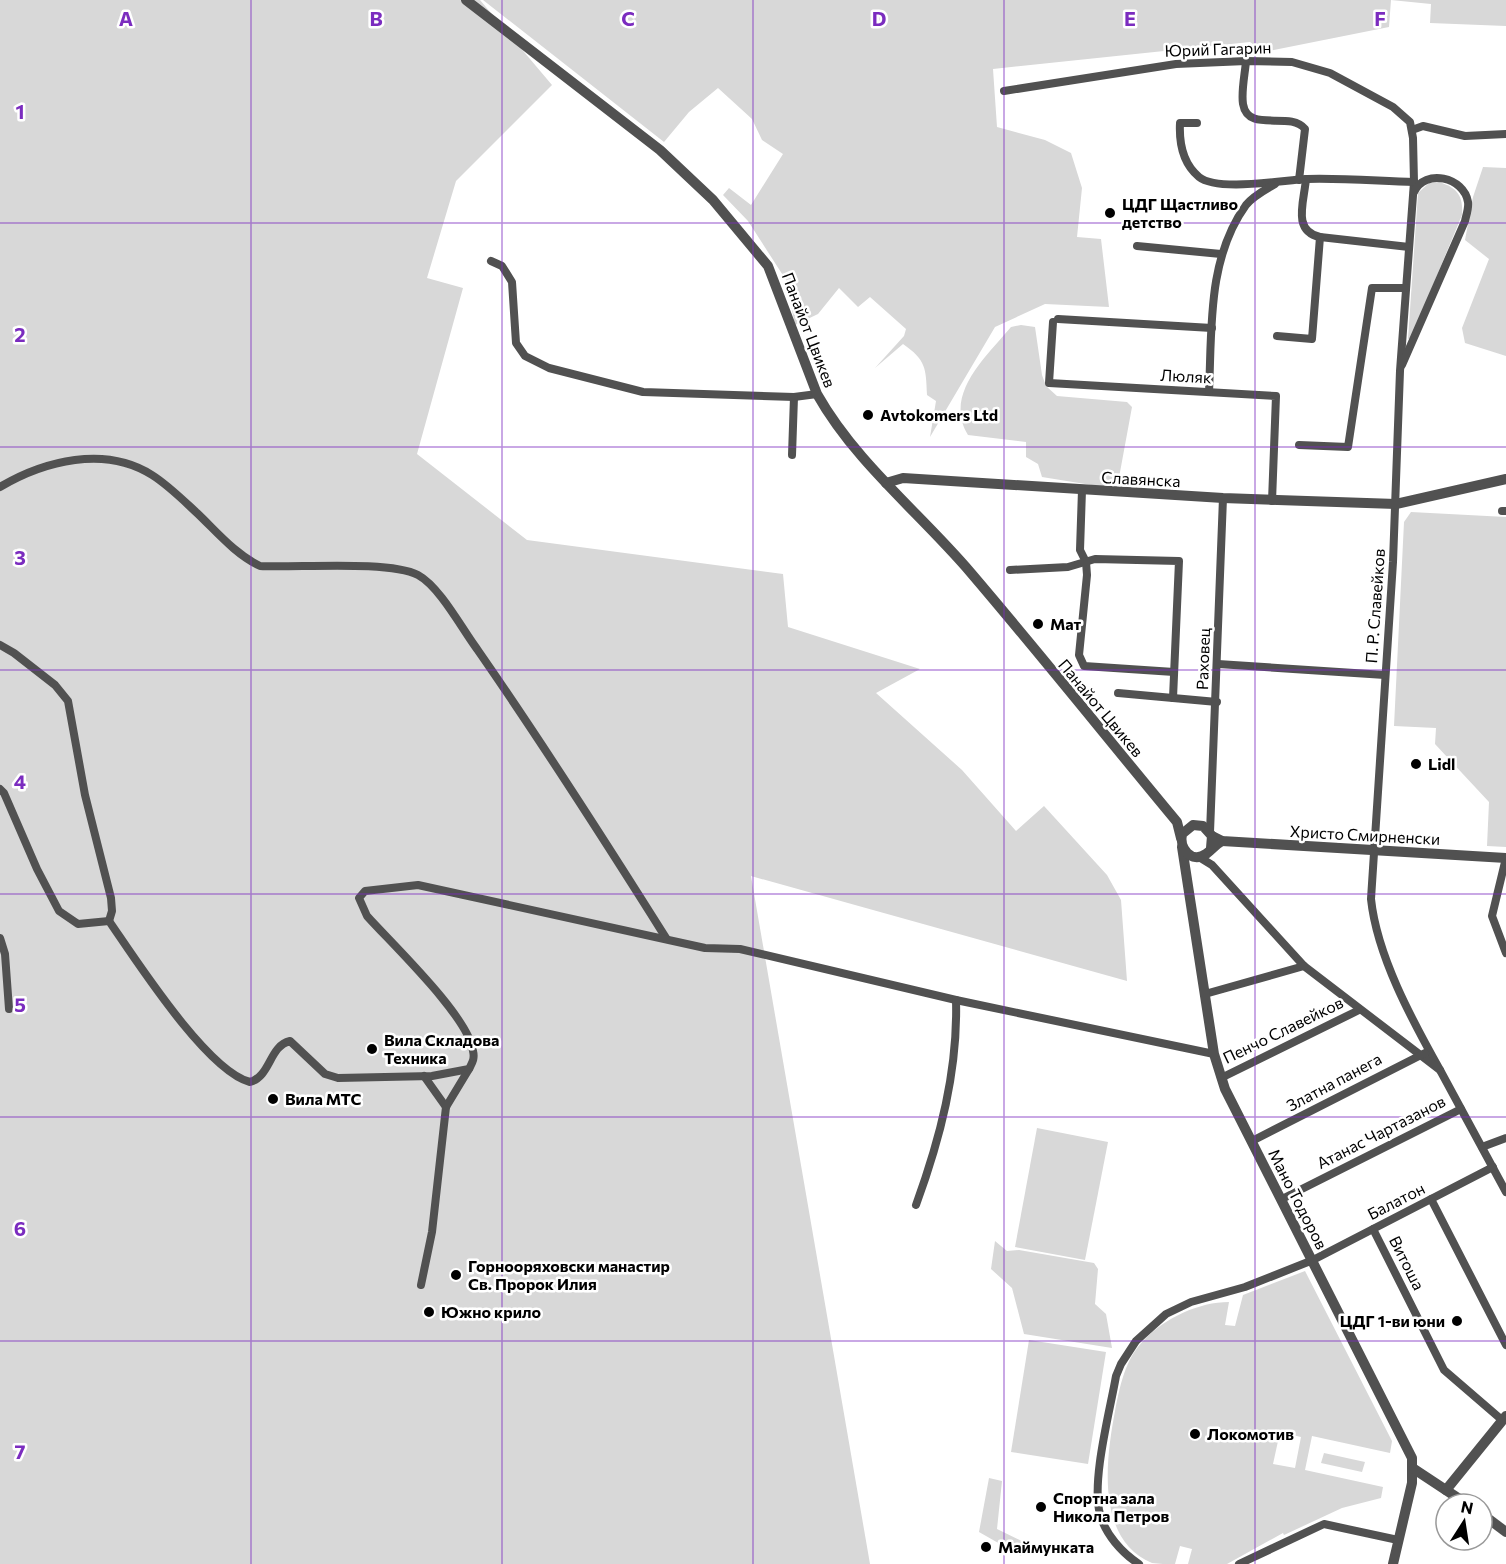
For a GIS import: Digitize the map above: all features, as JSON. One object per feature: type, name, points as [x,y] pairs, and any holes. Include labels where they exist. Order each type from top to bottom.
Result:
[{"type":"street","name":"Панайот Цвикев","points":[[466,0],[660,150],[712,200],[768,266],[817,394],[838,427],[886,483],[970,573],[1177,822],[1182,843]]},
{"type":"street","points":[[1246,61],[1243,105],[1248,114],[1255,120],[1295,122],[1305,129],[1302,225],[1307,232],[1320,237],[1409,247]]},
{"type":"street","name":"Юрий Гагарин","points":[[1004,91],[1176,64],[1292,62],[1330,73],[1393,107],[1405,116],[1412,130]]},
{"type":"street","points":[[1197,123],[1180,123],[1182,154],[1198,177],[1210,183],[1275,183],[1302,179],[1413,182]]},
{"type":"street","points":[[1412,130],[1423,126],[1465,136],[1506,134]]},
{"type":"street","name":"П. Р. Славейков","points":[[1412,130],[1413,195],[1400,371],[1396,504],[1371,899],[1374,923],[1425,1053]]},
{"type":"street","points":[[1400,371],[1465,221],[1468,202],[1463,191],[1447,179],[1427,179],[1417,185],[1413,195]]},
{"type":"street","points":[[1209,392],[1212,328],[1221,254],[1246,204],[1275,183]]},
{"type":"street","points":[[1277,336],[1312,339],[1320,237]]},
{"type":"street","points":[[1137,246],[1221,254]]},
{"type":"street","points":[[491,261],[502,266],[512,282],[516,343],[525,356],[549,368],[643,392],[794,396],[817,394]]},
{"type":"street","points":[[1299,446],[1348,447],[1372,288],[1406,288]]},
{"type":"street","name":"Люляк","points":[[1212,328],[1055,321],[1049,383],[1276,396],[1272,501]]},
{"type":"street","points":[[792,455],[794,396]]},
{"type":"street","points":[[0,488],[20,476],[49,465],[78,459],[110,460],[151,474],[181,497],[245,558],[260,566],[386,569],[418,575],[436,591],[490,669],[600,832],[666,938]]},
{"type":"street","name":"Славянска","points":[[886,483],[903,478],[1272,501],[1396,504],[1506,479]]},
{"type":"street","points":[[1082,490],[1080,550],[1086,562],[1079,655],[1084,666],[1174,672]]},
{"type":"street","name":"Раховец","points":[[1209,830],[1217,702],[1223,498]]},
{"type":"street","points":[[1010,570],[1068,567],[1095,559],[1179,561],[1173,698]]},
{"type":"street","points":[[0,645],[55,685],[68,701],[85,795],[111,898],[112,911],[109,921]]},
{"type":"street","points":[[1218,664],[1385,675]]},
{"type":"street","points":[[1118,693],[1217,702]]},
{"type":"street","points":[[0,789],[4,793],[37,869],[59,911],[78,924],[109,921]]},
{"type":"street","points":[[1177,822],[1209,830]]},
{"type":"street","points":[[1209,830],[1185,830],[1182,843],[1195,856],[1212,865],[1304,966],[1359,1010],[1425,1053],[1440,1070],[1506,1192]]},
{"type":"street","points":[[1209,830],[1212,865]]},
{"type":"street","name":"Христо Смирненски","points":[[1209,830],[1373,850],[1506,858]]},
{"type":"street","name":"Мано Тодоров","points":[[1182,843],[1214,1054],[1221,1078],[1402,1438],[1414,1469]]},
{"type":"street","points":[[1184,868],[1195,856],[1211,849]]},
{"type":"street","points":[[1506,858],[1492,915],[1506,953]]},
{"type":"street","points":[[421,1285],[432,1232],[446,1107],[474,1060],[474,1052],[468,1036],[414,967],[367,916],[359,898],[365,891],[418,885],[705,948],[740,949],[956,1000],[1214,1054]]},
{"type":"street","points":[[109,921],[183,1024],[237,1078],[250,1082],[258,1080],[279,1047],[290,1041],[318,1068],[331,1076],[351,1079],[374,1076],[424,1076],[457,1073],[469,1069]]},
{"type":"street","points":[[0,938],[5,954],[9,1009]]},
{"type":"street","points":[[1205,994],[1304,966]]},
{"type":"street","points":[[916,1205],[945,1108],[957,1027],[956,1000]]},
{"type":"street","name":"Пенчо Славейков","points":[[1221,1078],[1359,1010]]},
{"type":"street","name":"Златна панега","points":[[1252,1141],[1425,1053]]},
{"type":"street","points":[[424,1076],[446,1107]]},
{"type":"street","name":"Атанас Чартазанов","points":[[1282,1199],[1461,1109]]},
{"type":"street","points":[[1482,1147],[1506,1138]]},
{"type":"street","name":"Балатон","points":[[1139,1564],[1116,1544],[1100,1513],[1099,1476],[1121,1364],[1142,1334],[1166,1314],[1191,1302],[1245,1287],[1313,1260],[1493,1167]]},
{"type":"street","points":[[1431,1199],[1506,1345]]},
{"type":"street","name":"Витоша","points":[[1374,1229],[1444,1370],[1504,1418]]},
{"type":"street","points":[[1446,1490],[1504,1418]]},
{"type":"street","points":[[1394,1564],[1414,1469],[1449,1492]]},
{"type":"street","points":[[1239,1564],[1324,1524],[1398,1540]]},
{"type":"shaded area","points":[[0,0],[480,0],[552,85],[456,181],[427,278],[463,288],[417,454],[527,540],[783,574],[788,627],[920,669],[876,693],[962,770],[1016,831],[1044,806],[1107,875],[1121,900],[1127,981],[751,876],[870,1564],[0,1564]]},
{"type":"shaded area","points":[[483,0],[1391,0],[1389,27],[1264,52],[1250,42],[993,69],[997,127],[1045,140],[1071,153],[1082,188],[1077,237],[1101,239],[1109,307],[1045,304],[995,327],[930,437],[936,401],[927,395],[925,371],[920,360],[903,344],[875,368],[904,336],[906,329],[870,297],[858,307],[839,288],[818,314],[795,325],[786,280],[748,221],[723,195],[729,188],[751,205],[783,154],[762,140],[752,119],[718,88],[689,112],[664,142]]},
{"type":"shaded area","points":[[1391,0],[1506,0],[1506,26],[1430,23],[1431,4]]},
{"type":"shaded area","points":[[1483,167],[1506,168],[1506,356],[1465,343],[1462,328],[1489,259],[1465,240],[1473,197]]},
{"type":"shaded area","points":[[1439,182],[1451,187],[1458,194],[1462,203],[1462,215],[1411,338],[1408,339],[1418,193],[1429,183]]},
{"type":"shaded area","points":[[1021,325],[1035,327],[1042,375],[1046,386],[1057,396],[1127,402],[1132,407],[1118,483],[1110,488],[1042,477],[1038,464],[1026,457],[1026,442],[968,435],[962,420],[961,405],[964,390],[980,363],[1011,327]]},
{"type":"shaded area","points":[[1411,512],[1506,517],[1506,847],[1487,846],[1489,802],[1435,744],[1436,728],[1394,726],[1404,522]]},
{"type":"shaded area","points":[[1037,1128],[1108,1142],[1085,1260],[1015,1247]]},
{"type":"shaded area","points":[[995,1241],[1007,1251],[1019,1250],[1094,1263],[1098,1269],[1095,1304],[1106,1314],[1112,1348],[1024,1334],[1012,1288],[991,1269]]},
{"type":"shaded area","points":[[1305,1271],[1392,1441],[1390,1453],[1312,1436],[1305,1470],[1383,1487],[1381,1498],[1342,1508],[1284,1535],[1283,1533],[1227,1564],[1188,1564],[1192,1549],[1180,1546],[1175,1564],[1152,1563],[1134,1552],[1121,1536],[1113,1517],[1109,1496],[1109,1452],[1124,1373],[1138,1347],[1152,1332],[1172,1318],[1194,1308],[1229,1302],[1225,1325],[1235,1326],[1243,1295]],"holes":[[[1280,1432],[1301,1437],[1295,1468],[1273,1464]]]},
{"type":"shaded area","points":[[1029,1340],[1106,1352],[1088,1464],[1011,1452]]},
{"type":"shaded area","points":[[1324,1453],[1365,1462],[1362,1472],[1321,1463]]},
{"type":"shaded area","points":[[989,1478],[1002,1481],[997,1529],[1026,1543],[1021,1556],[979,1532]]},
{"type":"place","name":"ЦДГ Щастливо детство","points":[[1110,213]]},
{"type":"place","name":"Avtokomers Ltd","points":[[868,415]]},
{"type":"place","name":"Мат","points":[[1038,624]]},
{"type":"place","name":"Lidl","points":[[1416,764]]},
{"type":"place","name":"Вила Складова Техника","points":[[372,1049]]},
{"type":"place","name":"Вила МТС","points":[[273,1099]]},
{"type":"place","name":"Горнооряховски манастир Св. Пророк Илия","points":[[456,1275]]},
{"type":"place","name":"Южно крило","points":[[429,1312]]},
{"type":"place","name":"ЦДГ 1-ви юни","points":[[1457,1321]]},
{"type":"place","name":"Локомотив","points":[[1195,1434]]},
{"type":"place","name":"Спортна зала Никола Петров","points":[[1041,1507]]},
{"type":"place","name":"Маймунката","points":[[986,1547]]}]
